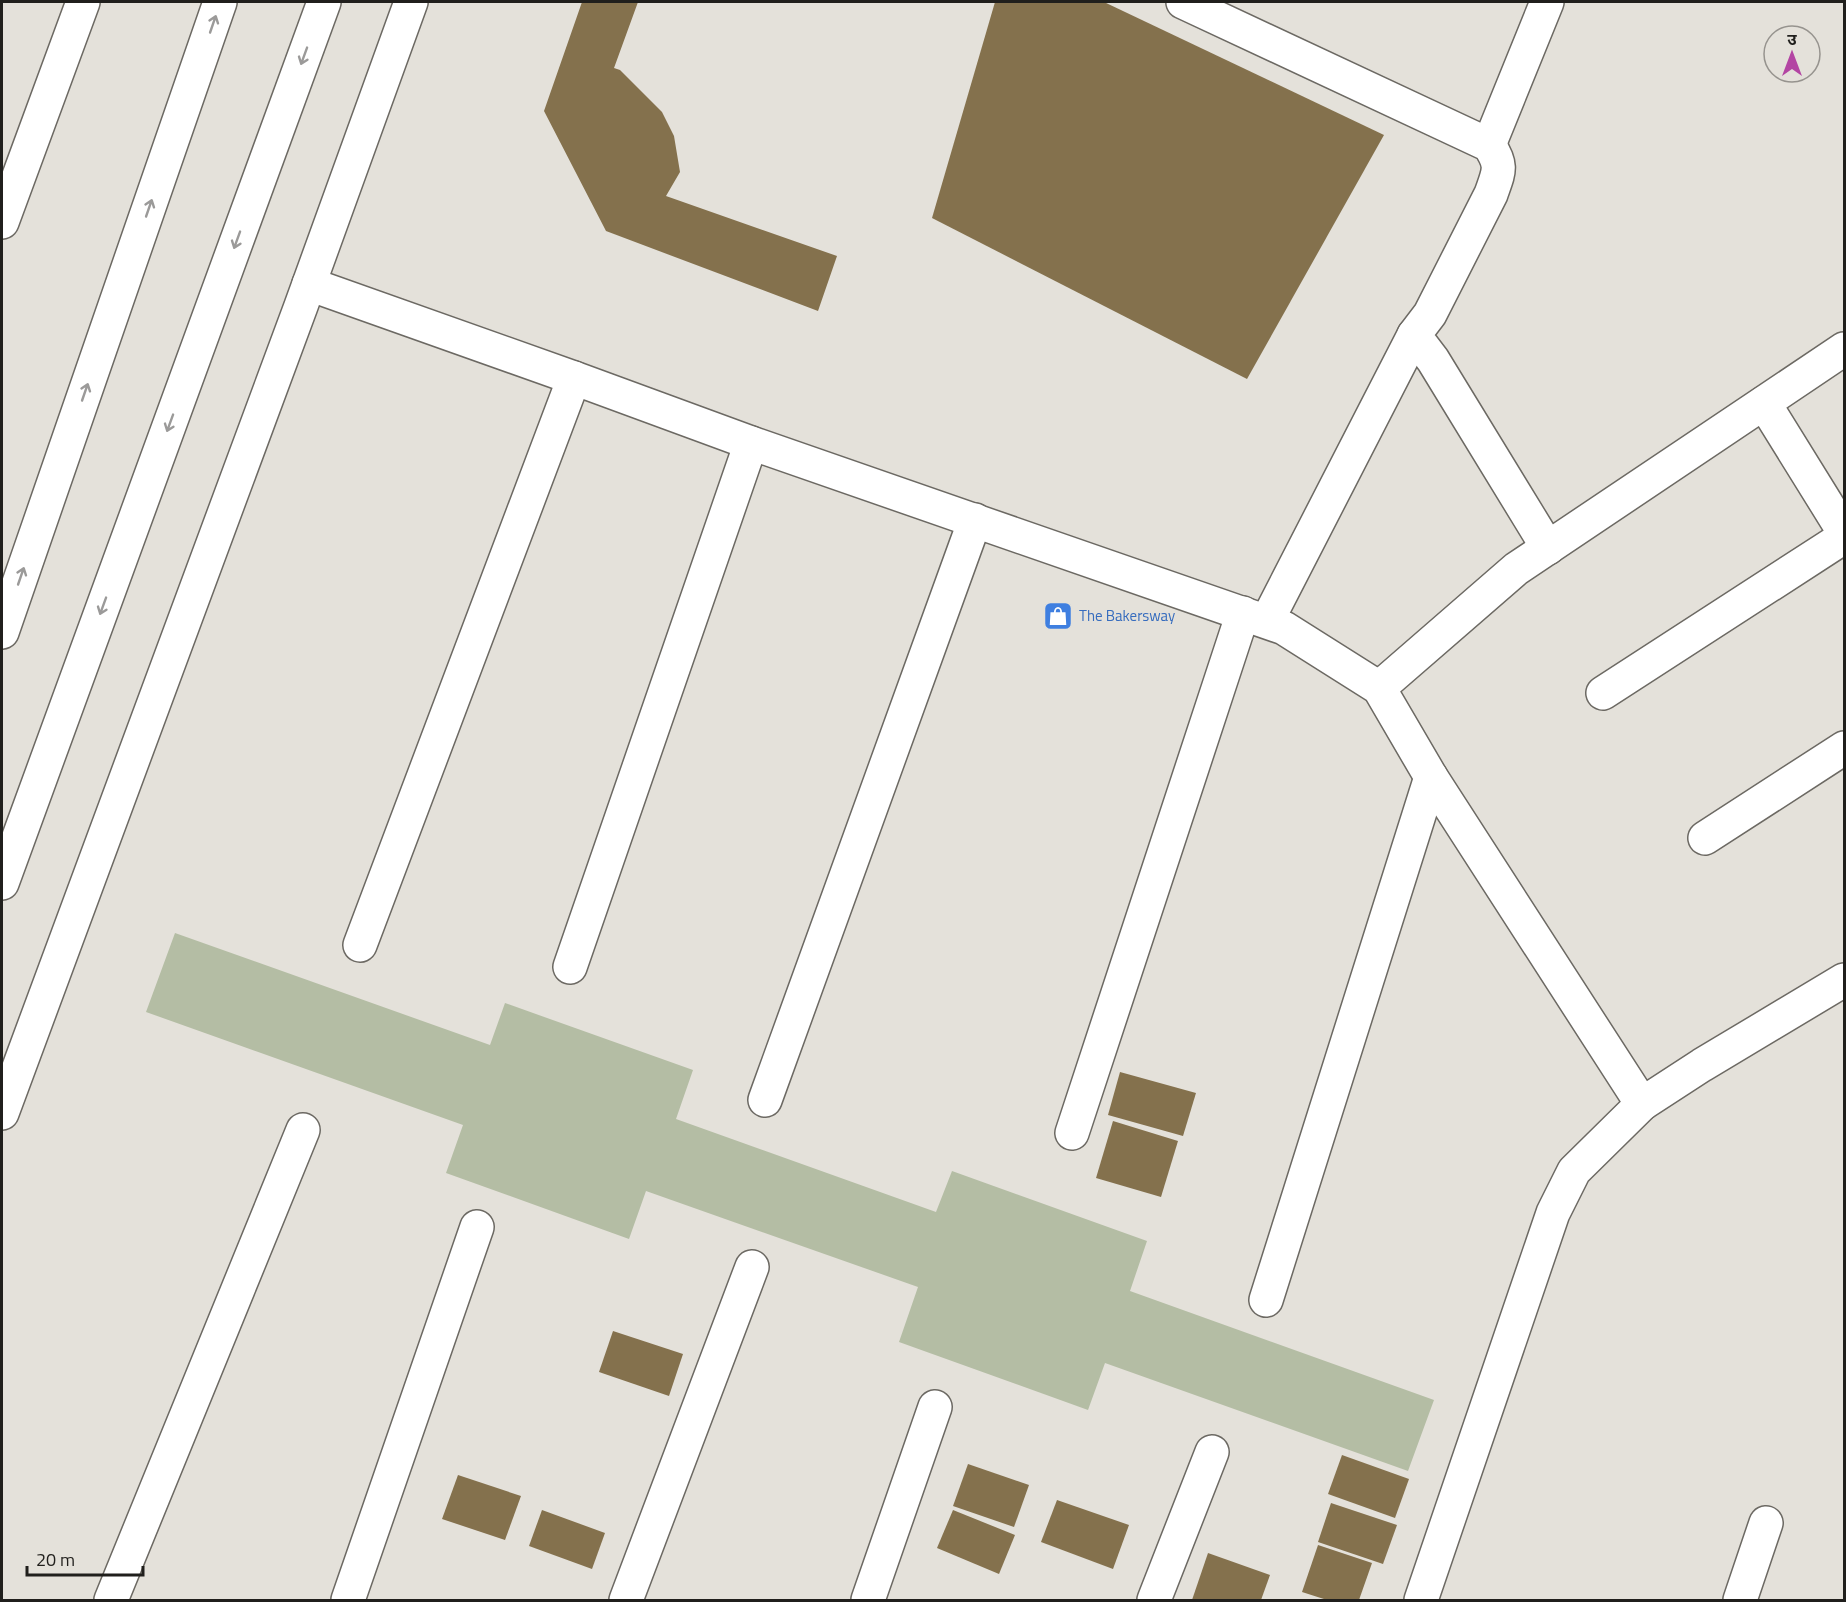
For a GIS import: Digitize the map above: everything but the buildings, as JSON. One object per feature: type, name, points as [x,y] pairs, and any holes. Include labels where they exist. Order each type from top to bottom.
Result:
[{"type":"street","points":[[2,222],[83,2]]},
{"type":"street","points":[[2,632],[220,2]]},
{"type":"street","points":[[2,883],[324,2]]},
{"type":"street","points":[[2,1113],[309,285],[411,2]]},
{"type":"street","points":[[1072,1133],[1255,617],[1414,335],[1430,314],[1491,194],[1498,175],[1499,159],[1489,145],[1183,2]]},
{"type":"street","points":[[1489,145],[1548,2]]},
{"type":"street","points":[[309,285],[751,443],[1284,628],[1379,688],[1431,777],[1642,1104]]},
{"type":"street","points":[[1414,335],[1433,360],[1548,548]]},
{"type":"street","points":[[1379,688],[1516,569],[1845,349]]},
{"type":"street","points":[[360,945],[574,378]]},
{"type":"street","points":[[1764,403],[1845,532]]},
{"type":"street","points":[[570,968],[751,443]]},
{"type":"street","points":[[765,1100],[975,520]]},
{"type":"street","points":[[1603,693],[1845,537]]},
{"type":"street","points":[[1705,838],[1845,748]]},
{"type":"street","points":[[1266,1300],[1431,777]]},
{"type":"street","points":[[1421,1600],[1552,1213],[1574,1171],[1642,1104],[1702,1065],[1845,980]]},
{"type":"street","points":[[111,1600],[303,1130]]},
{"type":"street","points":[[348,1600],[477,1227]]},
{"type":"street","points":[[626,1600],[752,1267]]},
{"type":"street","points":[[868,1600],[935,1407]]},
{"type":"street","points":[[1154,1600],[1212,1452]]},
{"type":"street","points":[[1740,1600],[1766,1523]]},
{"type":"green space","points":[[175,933],[490,1045],[505,1003],[693,1070],[676,1119],[936,1212],[952,1171],[1147,1241],[1130,1291],[1434,1400],[1408,1471],[1105,1363],[1088,1410],[899,1342],[918,1287],[646,1191],[629,1239],[446,1173],[463,1125],[146,1012]]},
{"type":"place","name":"The Bakersway","points":[[1058,616]]}]
